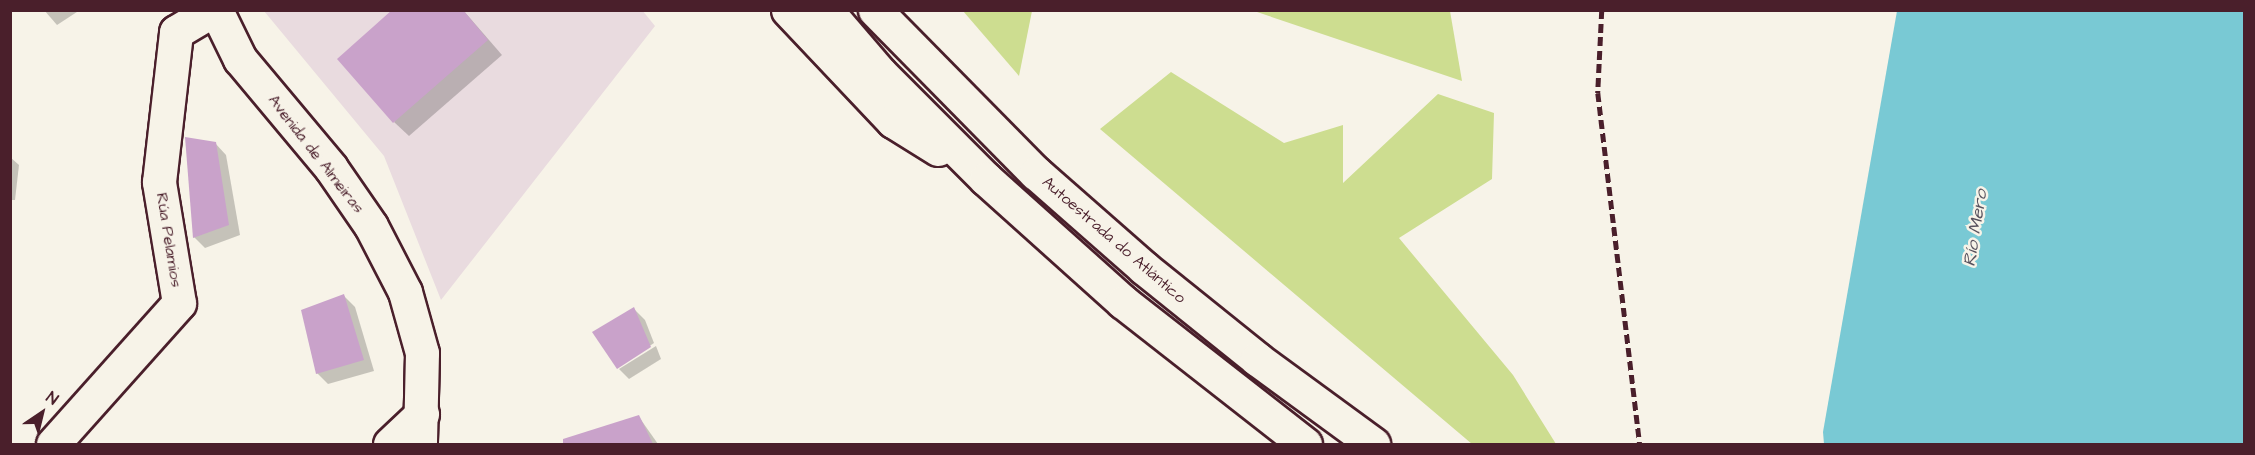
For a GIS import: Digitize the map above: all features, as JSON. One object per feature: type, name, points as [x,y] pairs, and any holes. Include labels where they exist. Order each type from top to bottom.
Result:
[{"type":"main road","name":"Avenida de Almeiras","points":[[214,10],[240,59],[331,168],[372,226],[405,292],[422,353],[421,429]]},
{"type":"main road","name":"Rúa Pelamios","points":[[53,444],[178,303],[159,182],[176,32],[214,10]]},
{"type":"main road","points":[[788,10],[893,121],[986,179]]},
{"type":"main road","points":[[826,10],[880,73],[986,179],[1123,302],[1305,444]]},
{"type":"main road","name":"Autoestrada do Atlántico","points":[[875,10],[1036,173],[1143,267],[1257,359],[1373,444]]},
{"type":"main road","points":[[390,444],[421,429]]},
{"type":"shaded area","points":[[642,10],[655,26],[441,300],[384,156],[264,11]]},
{"type":"green space","points":[[963,11],[1032,11],[1019,76]]},
{"type":"green space","points":[[1254,11],[1450,11],[1462,81]]},
{"type":"green space","points":[[1171,72],[1284,143],[1343,125],[1343,183],[1438,94],[1494,113],[1492,179],[1399,238],[1513,375],[1556,444],[1472,444],[1100,129]]},
{"type":"water","name":"Río Mero","points":[[1897,11],[2244,11],[2244,444],[1824,444],[1823,432]]},
{"type":"building","points":[[392,10],[463,10],[488,40],[393,123],[337,59]]},
{"type":"building","points":[[185,137],[216,142],[229,225],[193,238]]},
{"type":"building","points":[[344,294],[364,360],[316,374],[301,310]]},
{"type":"building","points":[[634,307],[651,347],[617,369],[592,332]]},
{"type":"building","points":[[639,415],[653,444],[563,444],[563,439]]},
{"type":"railway","points":[[1602,10],[1598,93],[1640,444]]}]
